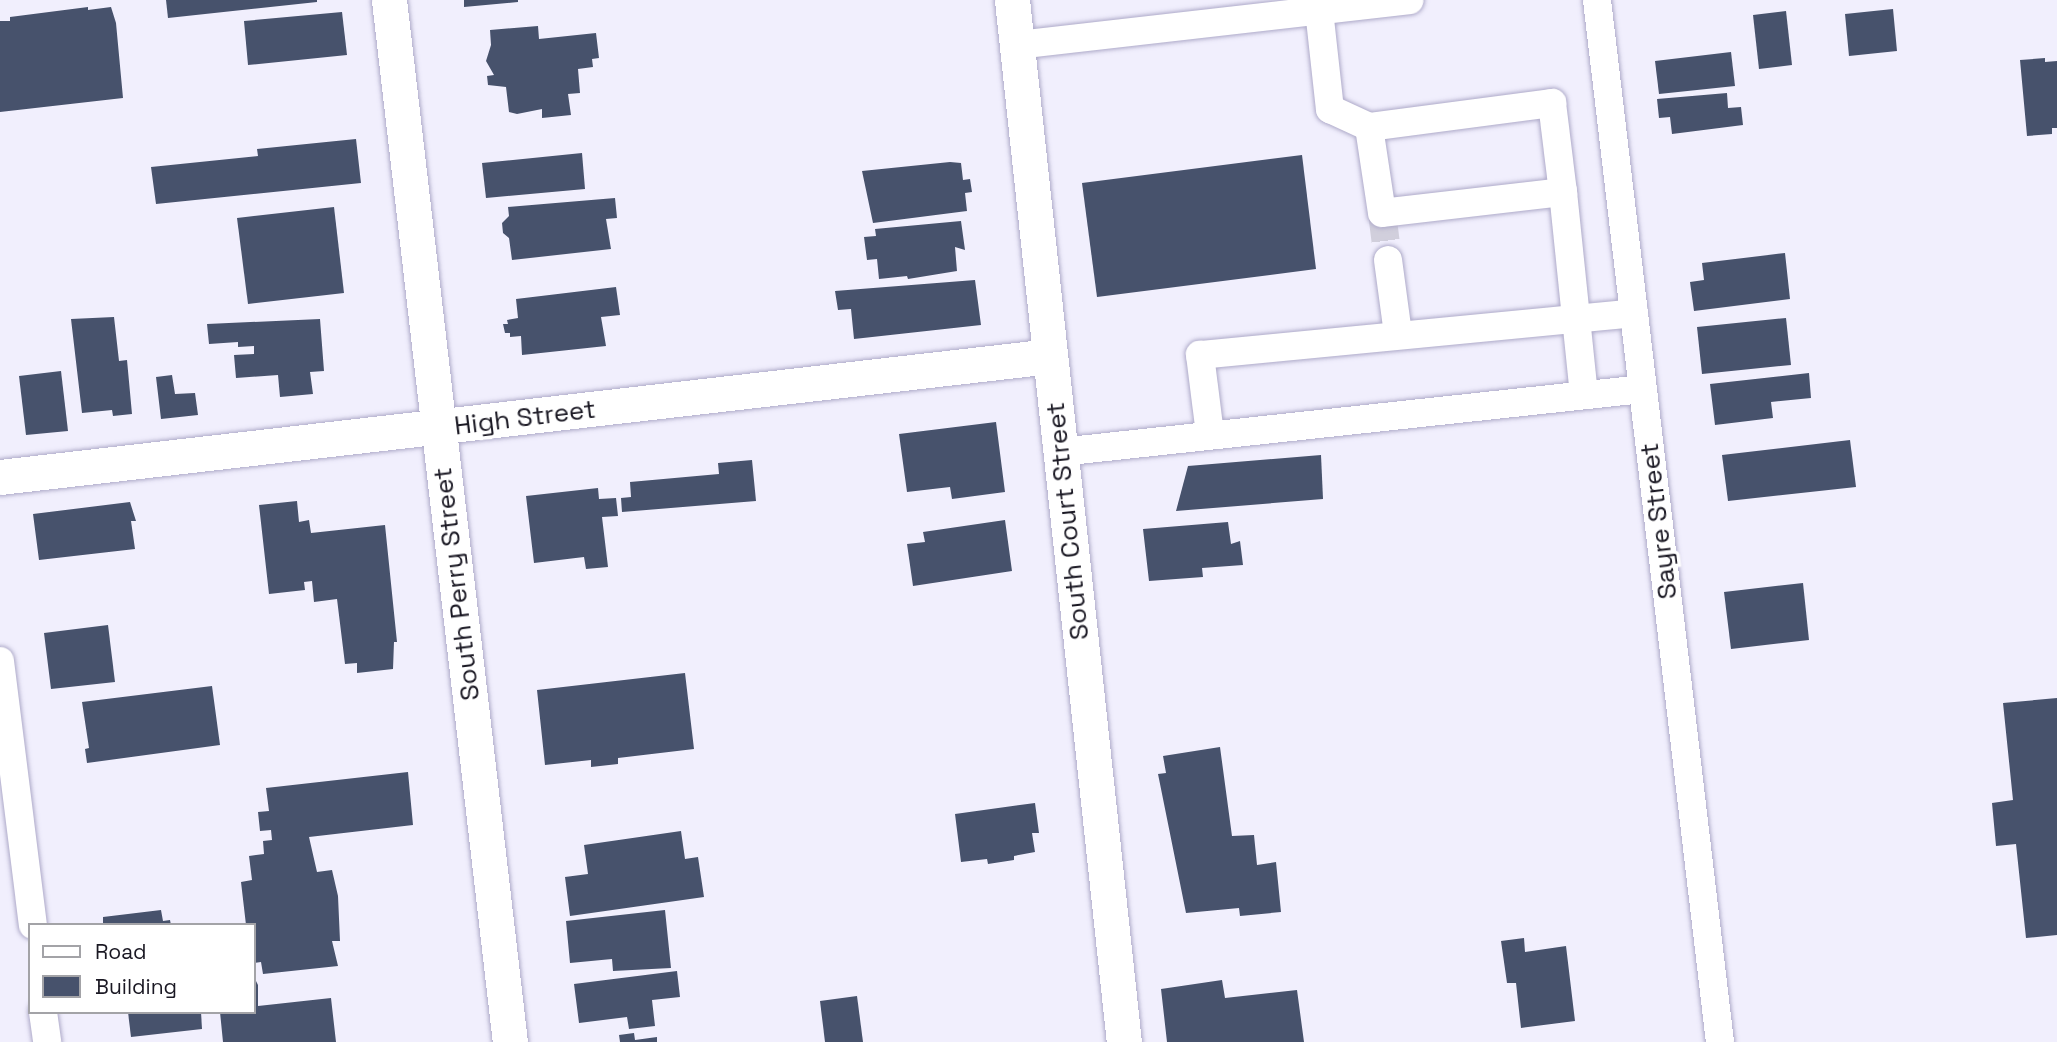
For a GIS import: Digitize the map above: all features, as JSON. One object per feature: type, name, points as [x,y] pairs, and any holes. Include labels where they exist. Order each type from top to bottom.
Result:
[{"type":"main road","name":"South Perry Street","points":[[389,0],[510,1042]]},
{"type":"main road","name":"South Court Street","points":[[1012,0],[1124,1042]]},
{"type":"main road","name":"High Street","points":[[0,477],[1050,356]]},
{"type":"street","points":[[1017,45],[1409,0]]},
{"type":"street","name":"Sayre Street","points":[[1597,0],[1720,1042]]},
{"type":"street","points":[[1319,10],[1329,110],[1369,127],[1552,103],[1584,395]]},
{"type":"street","points":[[1369,127],[1382,213],[1563,192]]},
{"type":"street","points":[[1388,260],[1398,334]]},
{"type":"street","points":[[1210,434],[1200,355],[1634,313]]},
{"type":"street","points":[[1060,452],[1643,389]]},
{"type":"street","points":[[0,662],[33,923]]},
{"type":"street","points":[[43,1014],[47,1042]]},
{"type":"building","points":[[166,0],[317,0],[317,2],[168,18]]},
{"type":"building","points":[[464,0],[518,0],[518,2],[464,7]]},
{"type":"building","points":[[88,7],[88,10],[111,7],[116,23],[123,98],[0,112],[0,21],[10,21],[10,17]]},
{"type":"building","points":[[1893,9],[1897,51],[1849,56],[1845,14]]},
{"type":"building","points":[[1786,11],[1792,65],[1759,69],[1753,15]]},
{"type":"building","points":[[342,12],[347,55],[248,65],[244,21]]},
{"type":"building","points":[[538,26],[539,39],[596,33],[599,58],[592,59],[593,67],[578,69],[580,93],[568,94],[571,115],[542,118],[542,109],[517,114],[509,112],[506,87],[488,85],[487,76],[494,75],[486,61],[491,45],[490,30]]},
{"type":"building","points":[[1731,52],[1735,86],[1659,94],[1655,61]]},
{"type":"building","points":[[2045,58],[2045,62],[2057,61],[2057,128],[2052,128],[2052,134],[2027,136],[2020,60]]},
{"type":"building","points":[[1727,93],[1728,108],[1741,107],[1743,125],[1672,134],[1670,117],[1659,118],[1657,99]]},
{"type":"building","points":[[356,139],[361,183],[156,204],[151,167],[258,156],[257,149]]},
{"type":"building","points":[[582,153],[585,189],[486,198],[482,163]]},
{"type":"building","points":[[1302,155],[1316,269],[1097,297],[1082,183]]},
{"type":"building","points":[[961,163],[963,180],[970,179],[972,192],[965,193],[967,211],[873,223],[862,171]]},
{"type":"building","points":[[615,198],[617,218],[606,219],[611,249],[512,260],[509,238],[503,233],[502,223],[509,216],[508,207]]},
{"type":"building","points":[[334,207],[344,293],[248,304],[237,218]]},
{"type":"building","points":[[961,221],[965,250],[955,247],[957,271],[908,279],[907,276],[879,279],[877,259],[867,260],[864,237],[876,236],[875,229]]},
{"type":"building","points":[[1785,253],[1790,299],[1694,311],[1690,282],[1704,280],[1702,263]]},
{"type":"building","points":[[975,280],[981,325],[854,339],[851,309],[838,310],[835,291]]},
{"type":"building","points":[[616,287],[620,315],[601,317],[606,346],[522,355],[521,336],[510,337],[510,333],[505,333],[503,324],[508,324],[507,320],[518,318],[516,299]]},
{"type":"building","points":[[114,317],[119,361],[127,360],[132,414],[113,416],[112,410],[82,413],[71,319]]},
{"type":"building","points":[[1786,318],[1791,365],[1702,374],[1697,327]]},
{"type":"building","points":[[320,319],[324,371],[310,372],[313,394],[280,397],[278,375],[236,378],[234,355],[254,354],[254,346],[238,347],[238,342],[209,344],[207,324]]},
{"type":"building","points":[[61,371],[68,431],[26,435],[19,376]]},
{"type":"building","points":[[1809,373],[1811,398],[1771,402],[1773,418],[1715,425],[1710,384]]},
{"type":"building","points":[[172,375],[175,394],[195,393],[198,415],[161,419],[156,377]]},
{"type":"building","points":[[996,422],[1005,492],[952,499],[950,487],[907,492],[899,434]]},
{"type":"building","points":[[1850,440],[1856,487],[1728,501],[1722,455]]},
{"type":"building","points":[[1321,455],[1323,499],[1176,511],[1188,466]]},
{"type":"building","points":[[752,460],[756,501],[622,512],[621,498],[631,497],[630,482],[719,474],[718,463]]},
{"type":"building","points":[[598,488],[599,499],[616,498],[618,516],[602,517],[608,567],[586,569],[584,557],[534,563],[526,496]]},
{"type":"building","points":[[297,501],[299,522],[309,520],[311,533],[385,525],[397,642],[394,642],[393,669],[357,673],[357,663],[345,664],[337,599],[314,602],[312,581],[304,582],[305,590],[269,594],[259,505]]},
{"type":"building","points":[[130,502],[136,521],[131,521],[135,549],[39,560],[33,514]]},
{"type":"building","points":[[1005,520],[1012,571],[913,586],[907,544],[925,542],[923,532]]},
{"type":"building","points":[[1228,522],[1231,544],[1240,541],[1243,565],[1202,568],[1203,577],[1149,581],[1143,529]]},
{"type":"building","points":[[1803,583],[1809,640],[1731,649],[1724,592]]},
{"type":"building","points":[[108,625],[115,682],[51,689],[44,633]]},
{"type":"building","points":[[685,673],[694,749],[618,758],[618,764],[591,767],[591,760],[545,765],[537,690]]},
{"type":"building","points":[[212,686],[220,745],[87,763],[85,749],[89,748],[82,702]]},
{"type":"building","points":[[2057,698],[2057,935],[2026,938],[2016,844],[1996,846],[1992,803],[2013,800],[2003,703]]},
{"type":"building","points":[[1220,747],[1232,836],[1254,835],[1257,865],[1276,862],[1281,912],[1240,916],[1239,908],[1186,913],[1158,774],[1166,773],[1163,756]]},
{"type":"building","points":[[408,772],[413,825],[309,837],[317,872],[332,870],[338,896],[340,941],[332,941],[338,966],[263,974],[261,962],[256,963],[256,923],[246,923],[241,882],[252,880],[249,856],[264,854],[263,841],[272,840],[271,830],[260,831],[258,812],[269,811],[266,788]]},
{"type":"building","points":[[1035,803],[1039,833],[1032,833],[1035,852],[1014,856],[1014,860],[988,864],[987,859],[961,862],[955,814]]},
{"type":"building","points":[[681,831],[685,859],[698,857],[704,897],[570,916],[565,877],[588,874],[584,845]]},
{"type":"building","points":[[161,910],[163,921],[170,920],[171,923],[103,923],[103,917]]},
{"type":"building","points":[[665,910],[671,968],[613,971],[612,959],[570,963],[566,921]]},
{"type":"building","points":[[1524,938],[1525,952],[1566,946],[1575,1021],[1521,1028],[1516,983],[1507,983],[1501,941]]},
{"type":"building","points":[[677,971],[680,997],[652,1000],[655,1026],[629,1029],[627,1017],[579,1023],[574,984]]},
{"type":"building","points":[[1222,980],[1225,998],[1297,990],[1304,1042],[1167,1042],[1161,989]]},
{"type":"building","points":[[256,981],[258,1006],[331,998],[336,1042],[223,1042],[220,1014],[256,1014]]},
{"type":"building","points":[[857,996],[863,1042],[825,1042],[820,1001]]},
{"type":"building","points":[[128,1014],[201,1014],[202,1029],[131,1037]]},
{"type":"building","points":[[634,1033],[635,1040],[657,1037],[657,1042],[620,1042],[619,1035]]},
{"type":"tunnel","points":[[1382,213],[1388,260]]}]
